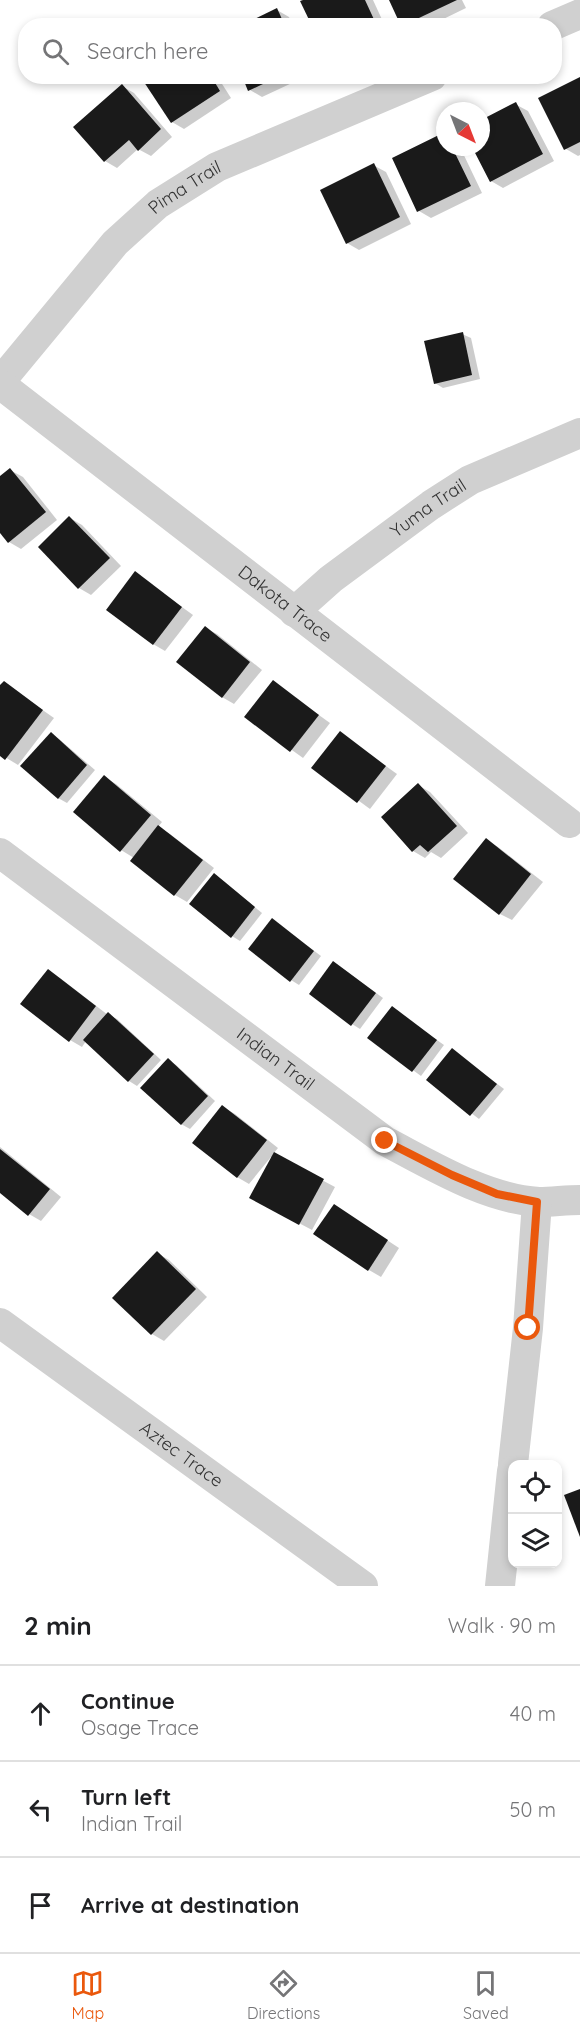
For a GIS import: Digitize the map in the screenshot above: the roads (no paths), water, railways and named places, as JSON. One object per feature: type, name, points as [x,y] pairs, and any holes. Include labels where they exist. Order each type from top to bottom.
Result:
[{"type":"street","points":[[562,22],[580,14]]},
{"type":"street","name":"Pima Trail","points":[[0,383],[115,243],[158,204],[217,167],[413,84]]},
{"type":"street","name":"Dakota Trace","points":[[0,383],[569,823]]},
{"type":"street","name":"Yuma Trail","points":[[294,612],[331,579],[470,480],[580,433]]},
{"type":"street","name":"Indian Trail","points":[[0,853],[385,1141],[452,1175],[497,1194],[537,1202],[580,1200]]},
{"type":"street","points":[[513,1460],[528,1328],[537,1202]]},
{"type":"street","name":"Aztec Trace","points":[[0,1323],[363,1586]]},
{"type":"street","points":[[500,1586],[508,1514]]}]
